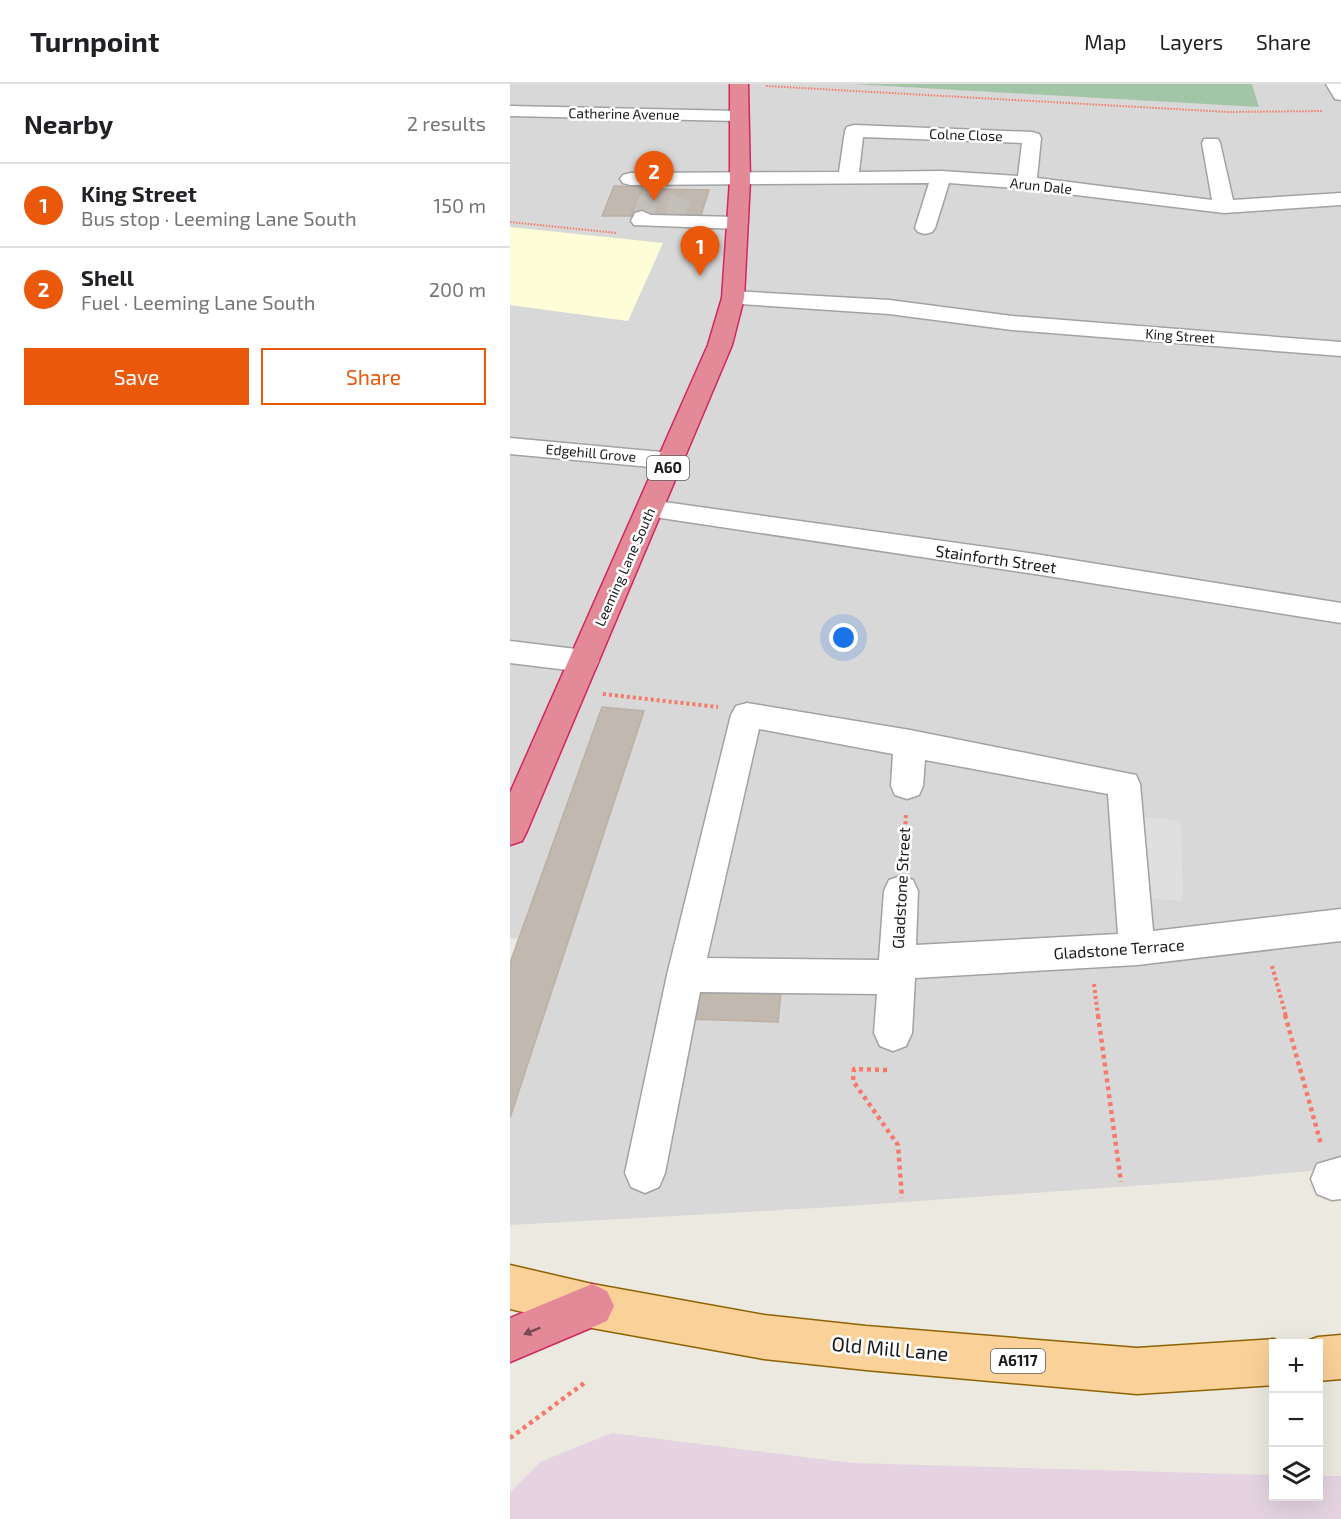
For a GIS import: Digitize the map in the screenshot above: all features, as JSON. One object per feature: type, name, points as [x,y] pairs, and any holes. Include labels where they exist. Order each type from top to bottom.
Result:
[{"type":"highway","name":"Leeming Lane South","points":[[510,831],[720,345],[733,298],[740,180],[739,84]]},
{"type":"highway","points":[[510,1340],[592,1306]]},
{"type":"main road","name":"Old Mill Lane","points":[[510,1287],[592,1306],[764,1337],[1137,1371],[1269,1362]]},
{"type":"main road","points":[[1323,1359],[1341,1358]]},
{"type":"street","points":[[1335,84],[1341,95]]},
{"type":"street","name":"Catherine Avenue","points":[[510,111],[738,116]]},
{"type":"street","name":"Colne Close","points":[[848,178],[854,131],[1032,138],[1027,183]]},
{"type":"street","points":[[1211,143],[1224,207]]},
{"type":"street","points":[[925,228],[941,177]]},
{"type":"street","name":"Arun Dale","points":[[630,179],[654,184],[685,185],[740,180],[941,177],[1027,183],[1224,207],[1341,199]]},
{"type":"street","points":[[642,216],[641,221],[674,219],[738,223]]},
{"type":"street","name":"King Street","points":[[733,298],[889,307],[1012,323],[1341,349]]},
{"type":"street","name":"Edgehill Grove","points":[[510,446],[672,460]]},
{"type":"street","name":"Stainforth Street","points":[[650,509],[1035,564],[1341,613]]},
{"type":"street","points":[[510,652],[584,661]]},
{"type":"street","points":[[645,1173],[685,975],[747,715],[910,743],[1124,784],[1137,949]]},
{"type":"street","points":[[907,786],[910,743]]},
{"type":"street","name":"Gladstone Street","points":[[893,1033],[901,891]]},
{"type":"street","name":"Gladstone Terrace","points":[[685,975],[896,969],[1137,949],[1264,936],[1341,925]]},
{"type":"path","points":[[739,84],[1228,112],[1331,110]]},
{"type":"path","points":[[569,690],[711,706],[747,715]]},
{"type":"path","name":"Gladstone Street","points":[[901,891],[907,786]]},
{"type":"path","points":[[1264,936],[1336,1179]]},
{"type":"path","points":[[1090,952],[1120,1182]]},
{"type":"path","points":[[895,1070],[854,1069],[853,1081],[898,1145],[902,1198]]},
{"type":"path","points":[[510,1438],[586,1381]]},
{"type":"shaded area","points":[[510,84],[851,84],[1258,106],[1252,84],[1341,84],[1341,1160],[1318,1162],[1320,1170],[1216,1180],[834,1207],[510,1225],[510,963],[518,939],[510,938]]},
{"type":"shaded area","points":[[851,84],[1252,84],[1259,107]]},
{"type":"shaded area","points":[[510,227],[663,243],[628,321],[510,305]]},
{"type":"shaded area","points":[[1143,817],[1181,821],[1183,901],[1144,898]]},
{"type":"shaded area","points":[[612,1433],[853,1463],[1269,1475],[1269,1501],[1323,1501],[1323,1476],[1341,1476],[1341,1519],[510,1519],[510,1492],[540,1462]]},
{"type":"building","points":[[614,186],[643,187],[631,216],[602,216]]},
{"type":"building","points":[[642,189],[709,190],[700,218],[631,216]]},
{"type":"building","points":[[602,707],[644,711],[510,1118],[510,963]]},
{"type":"building","points":[[693,989],[781,992],[778,1022],[688,1019]]},
{"type":"tunnel","points":[[642,217],[652,189]]},
{"type":"tunnel","points":[[674,217],[683,190]]},
{"type":"place","name":"Shell","points":[[654,201]]},
{"type":"place","name":"King Street","points":[[700,276]]}]
